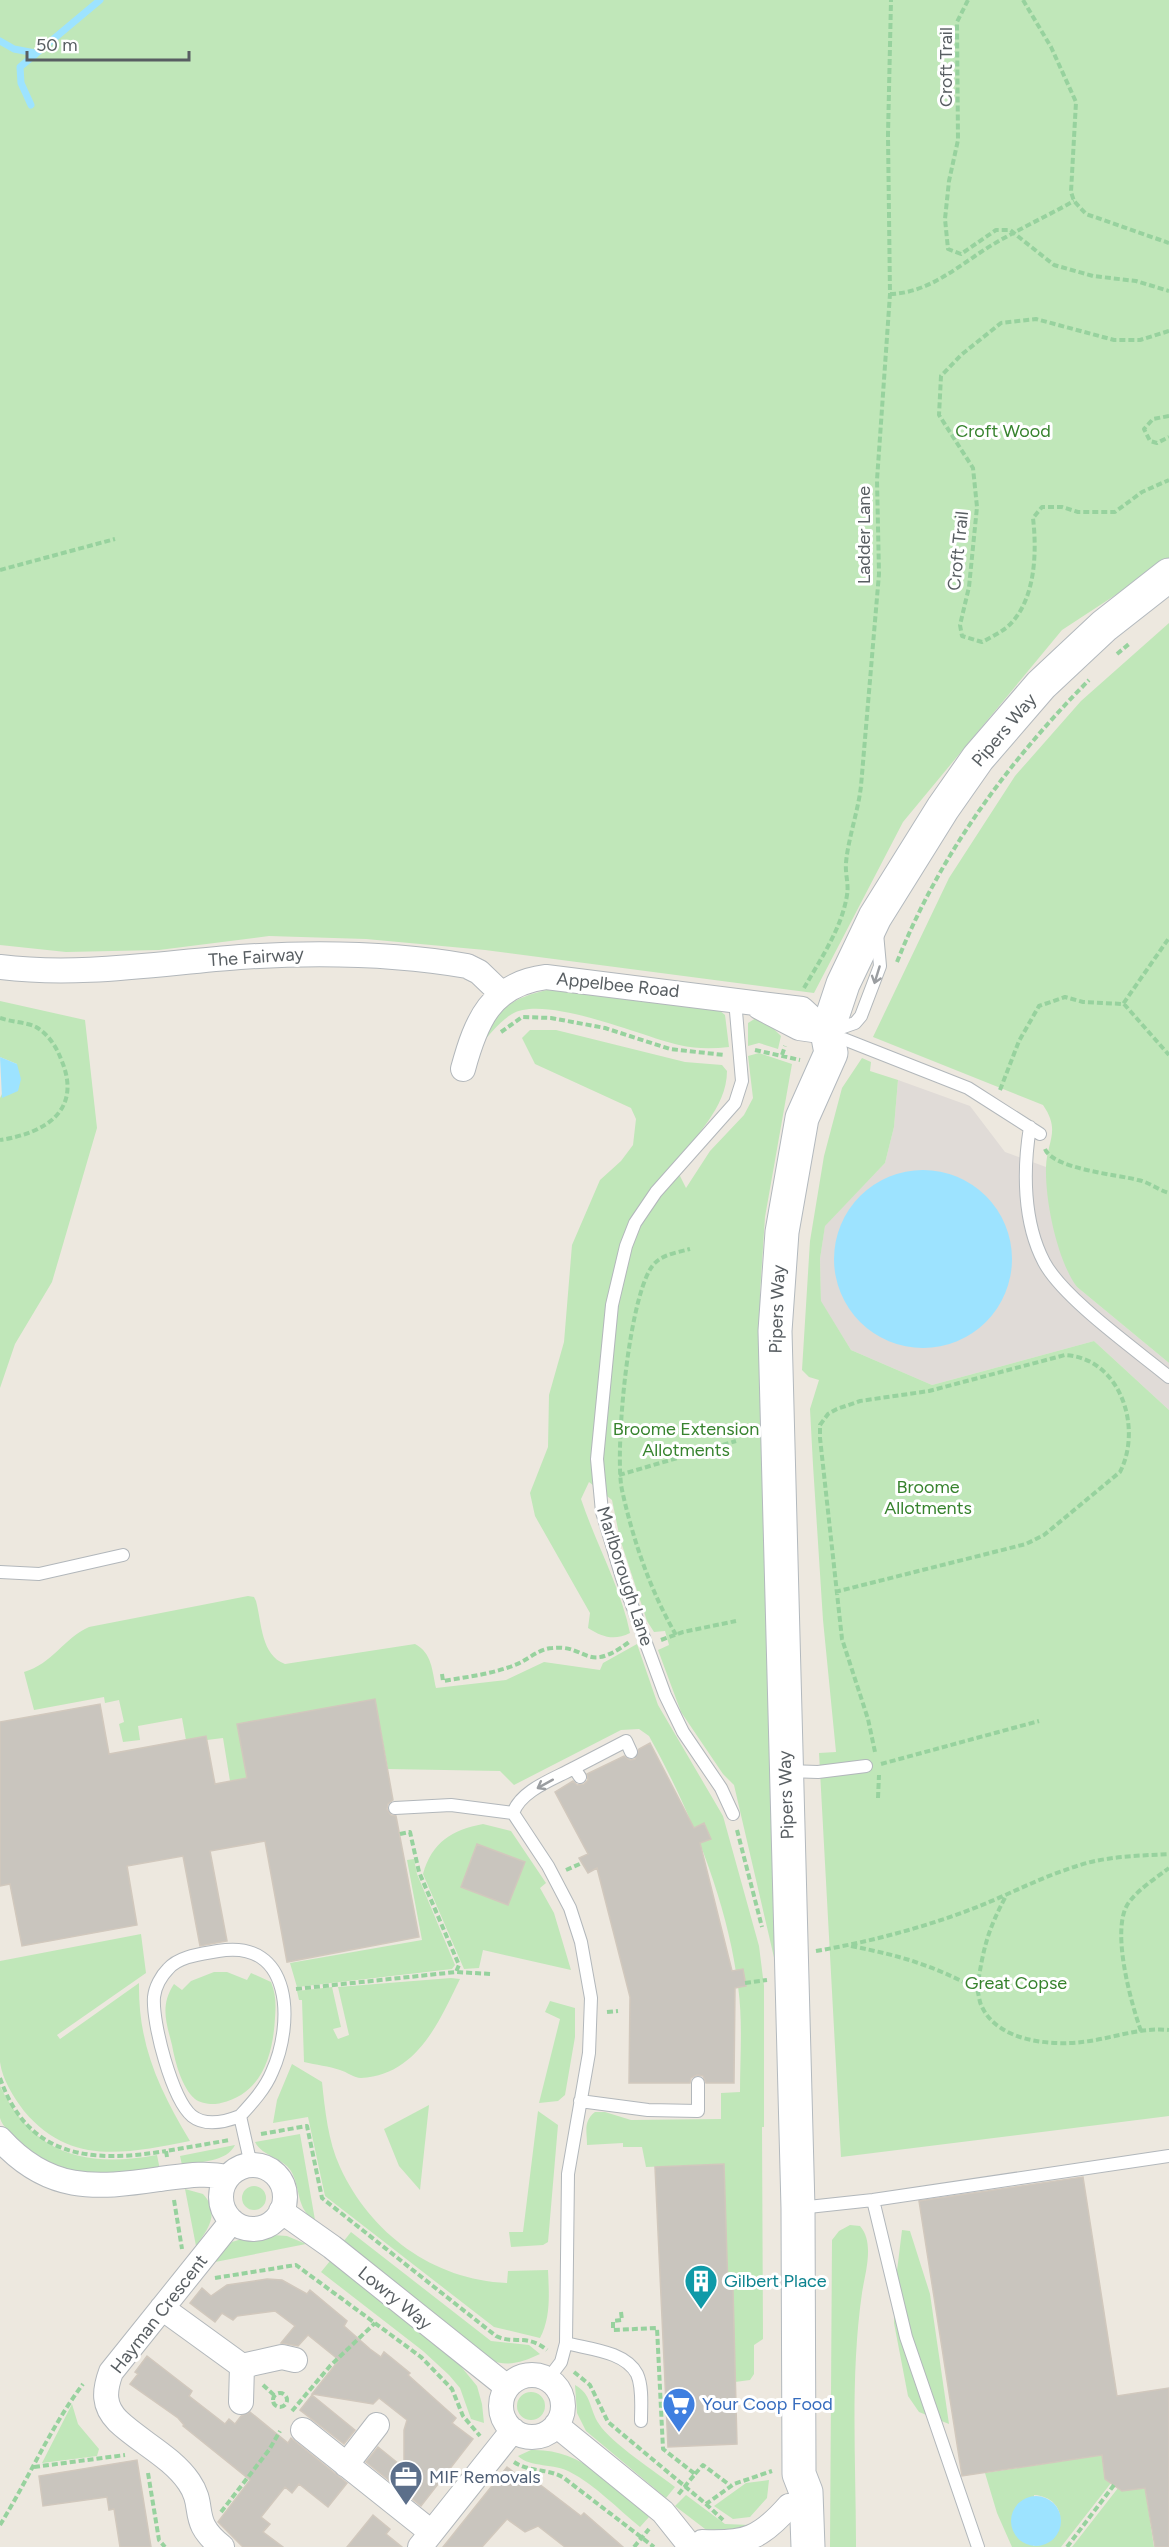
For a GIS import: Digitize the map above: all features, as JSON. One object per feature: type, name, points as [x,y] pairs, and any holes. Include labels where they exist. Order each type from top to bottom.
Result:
[{"type":"main road","name":"Pipers Way","points":[[789,2547],[784,2483],[798,2208],[775,1430],[775,1306],[786,1202],[802,1118],[831,1053],[827,1032],[843,984],[875,917],[943,808],[1013,716],[1090,639],[1169,575]]},
{"type":"main road","name":"Pipers Way","points":[[802,1118],[794,1058],[827,1032]]},
{"type":"main road","name":"Pipers Way","points":[[784,2483],[806,2492],[808,2547]]},
{"type":"street","name":"The Fairway","points":[[0,967],[89,971],[275,955],[372,955],[467,966],[479,972],[502,994]]},
{"type":"street","name":"Appelbee Road","points":[[463,1069],[480,1020],[502,994],[525,981],[553,977],[743,1001],[792,1016],[802,1008],[827,1032]]},
{"type":"street","points":[[0,2139],[28,2165],[65,2183],[115,2186],[210,2173],[228,2177]]},
{"type":"street","points":[[251,2165],[270,2169],[282,2184],[285,2202],[281,2211],[268,2225],[259,2228],[249,2228],[232,2221],[226,2213],[222,2195],[228,2177],[235,2171],[251,2165]]},
{"type":"street","name":"Lowry Way","points":[[281,2211],[332,2247],[507,2387]]},
{"type":"street","name":"Hayman Crescent","points":[[222,2547],[201,2525],[190,2484],[174,2466],[150,2452],[111,2414],[104,2394],[111,2372],[232,2221]]},
{"type":"street","points":[[162,2308],[242,2366],[282,2357],[295,2360]]},
{"type":"street","points":[[241,2402],[242,2366]]},
{"type":"street","points":[[531,2375],[548,2379],[561,2395],[563,2405],[556,2425],[549,2432],[531,2437],[513,2430],[502,2414],[502,2396],[507,2387],[514,2381],[531,2375]]},
{"type":"street","points":[[298,2420],[425,2540],[513,2430]]},
{"type":"street","points":[[346,2464],[377,2425]]},
{"type":"street","points":[[556,2425],[701,2545],[756,2537],[774,2523],[784,2483]]},
{"type":"lane","name":"Marlborough Lane","points":[[732,1814],[721,1788],[676,1720],[646,1646],[616,1556],[598,1489],[597,1459],[612,1305],[626,1246],[645,1206],[735,1103],[742,1081],[740,1054],[743,1001]]},
{"type":"lane","points":[[827,1032],[860,1048],[954,1082],[1035,1130],[1025,1158],[1026,1186],[1037,1244],[1044,1263],[1074,1297],[1169,1377]]},
{"type":"lane","points":[[0,1572],[39,1574],[123,1555]]},
{"type":"lane","points":[[513,1813],[516,1805],[531,1791],[577,1772],[626,1741],[631,1752]]},
{"type":"lane","points":[[786,1771],[818,1772],[872,1765]]},
{"type":"lane","points":[[395,1808],[451,1804],[513,1813],[548,1866],[570,1908],[590,1980],[592,2024],[572,2142],[567,2203],[566,2343],[561,2361],[548,2379]]},
{"type":"lane","points":[[224,1950],[244,1951],[265,1961],[277,1973],[283,1991],[285,2020],[280,2050],[272,2073],[240,2116],[209,2123],[194,2117],[181,2104],[170,2077],[158,2034],[154,1998],[159,1981],[177,1961],[224,1950]]},
{"type":"lane","points":[[579,2101],[648,2110],[698,2110],[698,2083]]},
{"type":"lane","points":[[240,2116],[251,2165]]},
{"type":"lane","points":[[798,2208],[873,2200],[1169,2158]]},
{"type":"lane","points":[[873,2200],[906,2337],[978,2547]]},
{"type":"lane","points":[[566,2343],[613,2355],[630,2365],[640,2383],[641,2421]]},
{"type":"path","name":"Ladder Lane","points":[[794,1058],[792,1016],[823,956],[847,898],[849,884],[846,865],[858,817],[861,786],[879,574],[877,480],[890,294],[891,0]]},
{"type":"path","name":"Croft Trail","points":[[968,0],[957,22],[958,140],[949,181],[945,219],[948,249],[961,254],[996,230],[1015,232]]},
{"type":"path","points":[[1023,0],[1051,47],[1076,102],[1071,192],[1074,201],[1086,214],[1169,243]]},
{"type":"path","points":[[890,294],[908,293],[932,283],[1015,232],[1074,201]]},
{"type":"path","points":[[1015,232],[1054,265],[1088,275],[1136,281],[1169,291]]},
{"type":"path","name":"Croft Trail","points":[[1169,331],[1140,340],[1114,340],[1036,319],[1001,323],[961,355],[941,376],[939,415],[974,468],[977,507],[969,587],[960,625],[962,636],[982,642],[1008,627],[1029,588],[1035,561],[1033,518],[1042,507],[1062,507],[1078,512],[1115,512],[1142,492],[1169,480]]},
{"type":"path","points":[[1169,416],[1153,419],[1144,429],[1150,441],[1157,443],[1169,437]]},
{"type":"path","points":[[0,570],[116,539]]},
{"type":"path","points":[[1109,661],[1131,642]]},
{"type":"path","points":[[893,973],[934,882],[965,831],[1021,753],[1093,676]]},
{"type":"path","points":[[1123,1004],[1169,938]]},
{"type":"path","points":[[996,1105],[1018,1041],[1039,1006],[1065,997],[1083,1002],[1123,1004],[1169,1055]]},
{"type":"path","points":[[498,1035],[514,1021],[532,1017],[593,1025],[670,1049],[720,1055],[740,1054],[755,1050],[794,1058]]},
{"type":"path","points":[[0,1018],[34,1026],[45,1033],[56,1047],[68,1082],[66,1101],[60,1113],[45,1126],[18,1137],[0,1140]]},
{"type":"path","points":[[1035,1130],[1047,1153],[1061,1161],[1103,1174],[1141,1180],[1169,1193]]},
{"type":"path","points":[[676,1635],[652,1590],[620,1475],[627,1369],[632,1327],[641,1294],[654,1262],[690,1249]]},
{"type":"path","points":[[836,1592],[1009,1551],[1044,1535],[1120,1472],[1128,1458],[1130,1440],[1127,1416],[1122,1397],[1114,1384],[1092,1360],[1082,1356],[1065,1355],[929,1391],[860,1401],[828,1414],[820,1425],[820,1438],[836,1592],[842,1639],[868,1719],[872,1765],[878,1798]]},
{"type":"path","points":[[620,1475],[736,1441]]},
{"type":"path","points":[[646,1646],[676,1635],[736,1621]]},
{"type":"path","points":[[442,1674],[443,1682],[495,1671],[513,1666],[552,1648],[599,1658],[619,1649],[642,1632]]},
{"type":"path","points":[[872,1765],[1039,1721]]},
{"type":"path","points":[[399,1834],[410,1832],[419,1872],[459,1965],[456,1972]]},
{"type":"path","points":[[810,1952],[850,1945],[924,1925],[1074,1867],[1127,1855],[1169,1854]]},
{"type":"path","points":[[1141,2031],[1129,1997],[1123,1958],[1122,1920],[1129,1902],[1169,1868]]},
{"type":"path","points":[[1006,1895],[990,1925],[983,1946],[978,1989],[982,2007],[1004,2030],[1026,2038],[1061,2044],[1141,2031],[1169,2030]]},
{"type":"path","points":[[850,1945],[936,1967],[978,1989]]},
{"type":"path","points":[[283,1991],[456,1972],[491,1974]]},
{"type":"path","points":[[745,1983],[770,1980]]},
{"type":"path","points":[[0,2078],[12,2105],[26,2123],[45,2138],[72,2152],[96,2158],[120,2158],[166,2151]]},
{"type":"path","points":[[621,2312],[622,2320],[613,2321],[613,2330],[657,2328],[663,2449],[696,2474]]},
{"type":"path","points":[[0,2525],[34,2467],[53,2427],[88,2378]]},
{"type":"path","points":[[286,2404],[298,2420]]},
{"type":"path","points":[[34,2467],[150,2452],[159,2540],[165,2547]]},
{"type":"path","points":[[685,2487],[703,2465],[731,2486]]},
{"type":"path","points":[[1067,2547],[1114,2485]]},
{"type":"path","points":[[706,2504],[724,2521],[732,2523]]},
{"type":"path","points":[[634,2547],[642,2537]]},
{"type":"shaded area","points":[[898,1080],[970,1106],[1005,1152],[1046,1167],[1055,1234],[1077,1287],[1169,1363],[1169,1410],[1094,1341],[932,1385],[851,1350],[821,1302],[820,1259],[825,1225],[885,1163],[894,1127]]},
{"type":"green space","name":"Croft Wood","points":[[0,0],[1169,0],[1169,560],[1062,630],[903,822],[814,993],[485,950],[366,939],[269,936],[159,950],[66,952],[0,945]]},
{"type":"green space","points":[[1169,623],[1169,1363],[1077,1287],[1070,1275],[1058,1246],[1050,1213],[1046,1167],[1052,1129],[1043,1105],[873,1037],[949,878],[1015,776],[1081,701]]},
{"type":"green space","points":[[547,990],[633,997],[719,1010],[725,1015],[729,1047],[685,1046],[570,1013],[547,1009],[527,1009],[507,1017],[479,1047],[490,1024],[505,1008],[523,997]]},
{"type":"green space","points":[[0,1001],[85,1020],[97,1128],[52,1282],[15,1344],[0,1388],[0,1098],[17,1064],[0,1057]]},
{"type":"green space","points":[[756,1018],[770,1025],[781,1036],[778,1049],[759,1043],[748,1046],[748,1023]]},
{"type":"green space","name":"Broome Extension Allotments","points":[[530,1030],[556,1030],[685,1062],[722,1065],[727,1071],[722,1097],[708,1121],[675,1166],[686,1188],[710,1151],[744,1115],[753,1098],[748,1056],[759,1053],[792,1064],[765,1217],[760,1293],[776,1966],[734,1785],[723,1774],[681,1712],[658,1650],[669,1645],[665,1631],[654,1632],[647,1621],[620,1539],[612,1500],[589,1482],[581,1499],[626,1616],[630,1633],[619,1637],[603,1636],[588,1628],[590,1613],[535,1516],[530,1493],[548,1447],[549,1395],[564,1342],[572,1245],[600,1180],[621,1161],[633,1145],[636,1119],[631,1108],[535,1064],[522,1038]]},
{"type":"green space","points":[[862,1058],[871,1062],[870,1071],[898,1080],[894,1127],[885,1163],[825,1226],[820,1259],[821,1301],[851,1350],[932,1385],[1094,1341],[1169,1410],[1169,2116],[841,2157],[819,1753],[836,1752],[823,1620],[810,1409],[819,1380],[809,1377],[802,1370],[810,1241],[824,1156],[842,1088]]},
{"type":"green space","points":[[248,1596],[254,1597],[256,1601],[261,1629],[271,1654],[285,1664],[415,1644],[428,1657],[436,1688],[506,1680],[544,1662],[600,1670],[603,1663],[637,1644],[658,1705],[723,1816],[759,1946],[764,1986],[763,2339],[754,2345],[754,2374],[750,2380],[735,2382],[733,2289],[728,2289],[725,2211],[719,2182],[725,2181],[724,2164],[646,2167],[642,2147],[623,2147],[623,2143],[587,2145],[587,2123],[595,2112],[605,2112],[631,2120],[721,2119],[721,2093],[740,2092],[740,1999],[726,1922],[693,1825],[649,1736],[639,1729],[621,1730],[514,1785],[500,1771],[388,1769],[375,1700],[237,1724],[247,1778],[230,1781],[223,1738],[207,1740],[206,1736],[186,1740],[182,1718],[138,1726],[140,1740],[123,1742],[119,1724],[124,1722],[119,1700],[105,1703],[104,1697],[34,1710],[24,1672],[42,1663],[89,1627]]},
{"type":"green space","points":[[483,1824],[511,1831],[546,1883],[540,1888],[554,1913],[571,1970],[483,1950],[479,1968],[464,1969],[423,1874],[432,1854],[445,1839]],"holes":[[[477,1844],[508,1905],[461,1887]]]},
{"type":"green space","points":[[414,1859],[417,1874],[455,1965],[452,1969],[297,1987],[290,1963],[422,1940],[407,1860]]},
{"type":"green space","points":[[141,1934],[146,1973],[57,2035],[60,2039],[139,1983],[142,2027],[152,2066],[190,2141],[122,2152],[101,2152],[81,2148],[61,2141],[42,2129],[24,2111],[6,2082],[0,2062],[0,1961]]},
{"type":"green space","points":[[214,1972],[227,1972],[247,1980],[251,1973],[271,1982],[276,2009],[268,2059],[256,2082],[235,2098],[211,2104],[195,2099],[183,2082],[168,2029],[166,2006],[174,1984],[182,1990],[191,1981]]},
{"type":"green space","points":[[460,1979],[444,2012],[424,2044],[397,2067],[380,2075],[361,2078],[336,2069],[304,2062],[302,2000],[299,2000],[297,1991],[332,1987],[341,2027],[333,2029],[338,2039],[349,2035],[338,1987]]},
{"type":"green space","points":[[550,2001],[575,2008],[575,2037],[565,2095],[558,2101],[539,2103],[560,2019],[545,2012]]},
{"type":"green space","points":[[292,2064],[322,2082],[330,2136],[340,2167],[368,2213],[407,2249],[454,2273],[480,2280],[507,2283],[508,2271],[548,2270],[548,2314],[540,2338],[494,2327],[325,2196],[308,2117],[273,2123],[277,2100]]},
{"type":"green space","points":[[0,2086],[29,2128],[46,2142],[64,2151],[85,2157],[131,2159],[157,2155],[160,2170],[103,2174],[86,2173],[54,2165],[37,2155],[3,2125],[0,2118]]},
{"type":"green space","points":[[429,2105],[420,2190],[399,2166],[384,2129]]},
{"type":"green space","points":[[538,2111],[558,2125],[548,2242],[543,2245],[511,2247],[509,2232],[523,2232]]},
{"type":"green space","points":[[300,2134],[315,2220],[309,2216],[302,2205],[291,2171],[258,2147],[255,2142]]},
{"type":"green space","points":[[235,2145],[231,2151],[219,2158],[182,2165],[180,2156]]},
{"type":"green space","points":[[254,2186],[262,2190],[266,2198],[262,2206],[254,2210],[246,2206],[242,2198],[246,2190]]},
{"type":"green space","points":[[185,2189],[203,2194],[211,2208],[211,2220],[196,2246]]},
{"type":"green space","points":[[850,2225],[860,2226],[865,2233],[868,2249],[856,2356],[854,2420],[856,2547],[830,2547],[832,2240],[839,2231]]},
{"type":"green space","points":[[902,2230],[910,2231],[930,2294],[949,2424],[919,2412],[908,2396],[894,2323],[895,2287]]},
{"type":"green space","points":[[351,2232],[491,2341],[529,2345],[540,2354],[514,2363],[495,2362],[489,2359],[343,2242]]},
{"type":"green space","points":[[258,2234],[287,2236],[306,2244],[210,2263],[232,2242]]},
{"type":"green space","points":[[330,2261],[459,2364],[477,2386],[484,2423],[471,2419],[460,2388],[449,2375],[423,2351],[321,2272]]},
{"type":"green space","points":[[575,2385],[585,2393],[605,2432],[675,2487],[666,2498],[586,2431],[577,2413]]},
{"type":"green space","points":[[531,2392],[541,2396],[545,2406],[541,2416],[531,2420],[521,2416],[517,2406],[521,2396]]},
{"type":"green space","points":[[72,2404],[78,2424],[99,2449],[97,2456],[42,2463]]},
{"type":"green space","points":[[531,2450],[549,2451],[581,2462],[610,2481],[649,2517],[640,2527],[579,2477],[564,2469],[529,2462],[518,2456]]},
{"type":"green space","points":[[1102,2455],[1105,2478],[1111,2483],[1061,2547],[1012,2547],[997,2513],[985,2473]],"holes":[[[1034,2495],[1046,2498],[1055,2504],[1059,2512],[1058,2530],[1044,2544],[1033,2546]]]},
{"type":"green space","points":[[769,2480],[767,2498],[750,2517],[733,2519],[714,2506],[746,2483]]},
{"type":"green space","points":[[1118,2488],[1122,2491],[1145,2488],[1154,2547],[1072,2547]]},
{"type":"green space","points":[[686,2495],[725,2524],[749,2525],[755,2529],[709,2532],[675,2506]]},
{"type":"water","points":[[0,1057],[17,1064],[21,1079],[18,1091],[2,1098]]},
{"type":"water","points":[[923,1170],[957,1177],[986,1196],[1005,1225],[1012,1259],[1005,1293],[986,1322],[957,1341],[923,1348],[889,1341],[860,1322],[841,1293],[834,1259],[841,1225],[860,1196],[889,1177]]},
{"type":"water","points":[[1031,2496],[1041,2496],[1054,2503],[1061,2516],[1061,2526],[1054,2539],[1041,2546],[1031,2546],[1022,2542],[1015,2535],[1011,2526],[1011,2516],[1015,2507],[1022,2500]]},
{"type":"building","points":[[375,1699],[393,1800],[388,1804],[387,1809],[391,1815],[396,1816],[419,1937],[287,1962],[265,1841],[210,1851],[227,1941],[200,1946],[183,1856],[127,1866],[137,1925],[22,1946],[10,1884],[0,1886],[0,1722],[100,1704],[109,1754],[206,1736],[215,1784],[247,1778],[237,1724]]},
{"type":"building","points":[[650,1743],[694,1828],[704,1823],[711,1839],[700,1843],[732,1971],[743,1969],[746,1986],[735,1988],[734,2083],[706,2083],[703,2076],[697,2075],[691,2078],[690,2083],[629,2083],[630,1997],[597,1868],[588,1873],[579,1858],[588,1854],[555,1792],[573,1781],[577,1785],[584,1784],[588,1780],[587,1774],[624,1756],[630,1760],[635,1759],[639,1749]]},
{"type":"building","points":[[477,1844],[525,1862],[508,1905],[461,1887]]},
{"type":"building","name":"Gilbert Place","points":[[724,2164],[728,2289],[733,2289],[737,2444],[668,2447],[655,2167]]},
{"type":"building","points":[[1083,2177],[1117,2396],[1169,2388],[1169,2547],[1155,2547],[1145,2488],[1122,2491],[1105,2479],[1102,2455],[962,2476],[919,2201]]},
{"type":"building","points":[[267,2279],[282,2280],[307,2294],[310,2290],[347,2321],[344,2326],[370,2349],[381,2357],[384,2352],[410,2373],[408,2375],[456,2418],[452,2423],[473,2439],[421,2506],[366,2462],[378,2447],[404,2468],[404,2430],[407,2420],[379,2398],[373,2404],[312,2394],[339,2360],[308,2335],[298,2346],[281,2343],[295,2326],[275,2311],[237,2316],[233,2320],[222,2313],[215,2322],[190,2303],[202,2288],[211,2296],[227,2285]]},
{"type":"building","points":[[147,2356],[192,2391],[189,2396],[225,2424],[229,2419],[235,2424],[241,2416],[250,2412],[288,2443],[291,2438],[347,2483],[328,2507],[299,2484],[292,2493],[285,2487],[261,2517],[270,2524],[263,2532],[283,2547],[243,2547],[218,2522],[250,2480],[183,2426],[178,2418],[130,2384],[138,2374],[135,2372]]},
{"type":"building","points":[[312,2395],[355,2430],[344,2444],[300,2410]]},
{"type":"building","points":[[137,2460],[151,2547],[120,2547],[114,2509],[109,2510],[107,2497],[43,2506],[39,2476]]},
{"type":"building","points":[[507,2467],[526,2482],[530,2477],[581,2516],[584,2513],[623,2547],[565,2547],[538,2526],[525,2532],[507,2519],[482,2547],[443,2547]]},
{"type":"building","points":[[373,2515],[390,2529],[386,2534],[402,2547],[347,2547]]},
{"type":"waterway","points":[[31,105],[21,83],[20,67],[100,0]]},
{"type":"waterway","points":[[0,41],[14,49],[35,53]]},
{"type":"place","name":"Gilbert Place","points":[[701,2310]]},
{"type":"place","name":"Your Coop Food","points":[[679,2433]]},
{"type":"place","name":"MIF Removals","points":[[406,2506]]},
{"type":"park label","name":"Broome Allotments","points":[[928,1497]]},
{"type":"park label","name":"Great Copse","points":[[1016,1983]]}]
